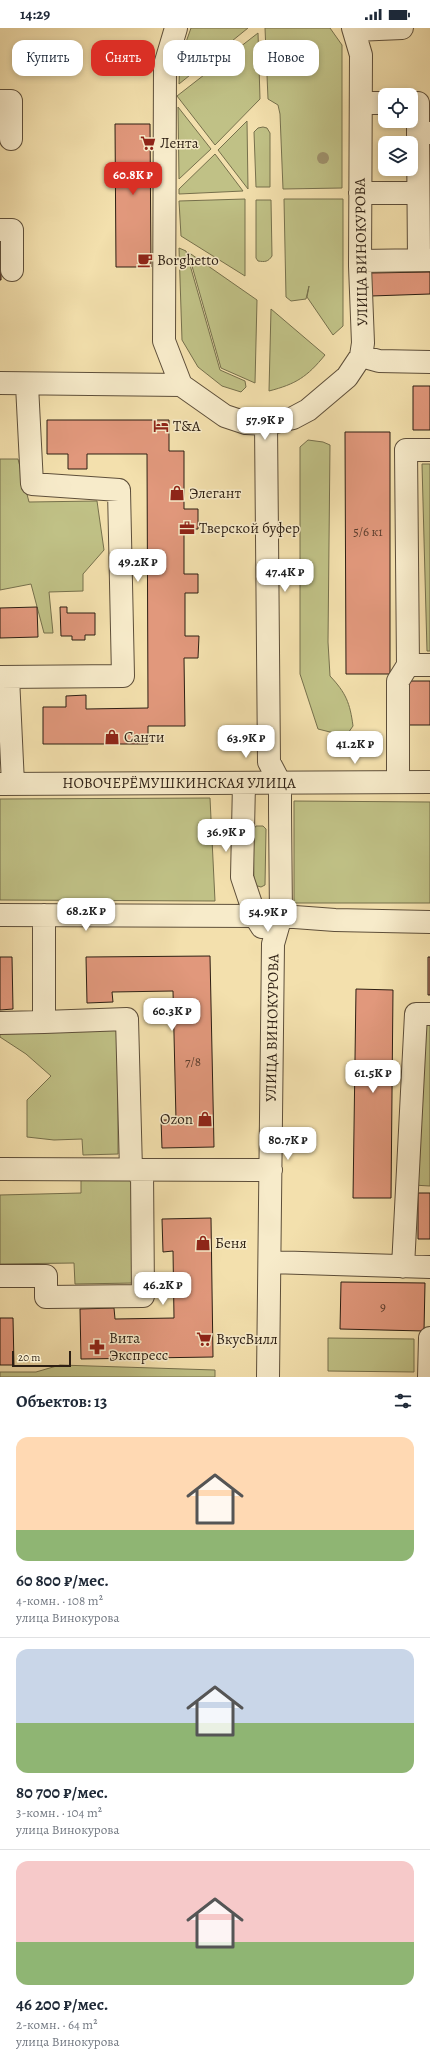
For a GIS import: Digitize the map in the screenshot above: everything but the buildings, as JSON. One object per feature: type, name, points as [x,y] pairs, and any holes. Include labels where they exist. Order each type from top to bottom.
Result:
[{"type":"street","points":[[0,383],[27,385],[181,385],[164,342],[165,65],[176,28]]},
{"type":"street","points":[[355,29],[402,28]]},
{"type":"street","name":"УЛИЦА ВИНОКУРОВА","points":[[181,385],[225,416],[246,423],[266,424],[293,418],[308,410],[347,376],[361,356],[363,343],[360,261],[361,55],[355,29]]},
{"type":"street","points":[[0,101],[11,101],[11,139]]},
{"type":"street","points":[[360,261],[424,260],[418,193],[424,133],[418,102]]},
{"type":"street","points":[[361,103],[378,103]]},
{"type":"street","points":[[360,193],[418,193]]},
{"type":"street","points":[[0,230],[12,230],[12,270]]},
{"type":"street","points":[[361,356],[379,361],[430,362]]},
{"type":"street","points":[[6,784],[4,677],[123,676],[119,490],[32,484],[27,385]]},
{"type":"street","name":"УЛИЦА ВИНОКУРОВА","points":[[266,424],[269,762],[280,783],[281,916],[273,944],[268,1377]]},
{"type":"street","points":[[398,782],[398,681],[408,665],[406,450],[430,450]]},
{"type":"street","points":[[408,665],[430,665]]},
{"type":"street","points":[[244,783],[269,762]]},
{"type":"street","name":"НОВОЧЕРЁМУШКИНСКАЯ УЛИЦА","points":[[6,784],[430,782]]},
{"type":"street","name":"УЛИЦА ВИНОКУРОВА","points":[[244,783],[242,877],[255,916],[273,944]]},
{"type":"street","points":[[0,915],[281,916],[330,920],[430,922]]},
{"type":"street","points":[[44,915],[44,1022]]},
{"type":"street","points":[[403,1267],[416,1014],[430,1014]]},
{"type":"street","points":[[0,1023],[127,1019],[137,1170],[143,1296],[46,1297],[46,1276],[0,1276]]},
{"type":"street","points":[[0,1169],[270,1170]]},
{"type":"street","points":[[270,1262],[430,1267]]},
{"type":"street","points":[[429,1377],[430,1338]]},
{"type":"green space","points":[[191,28],[248,28],[233,40],[187,40]]},
{"type":"green space","points":[[265,28],[330,28],[342,45],[342,188],[283,189],[280,114],[278,105],[268,99],[267,76],[319,76],[319,40],[266,40]]},
{"type":"green space","points":[[258,33],[258,40],[253,40],[253,76],[259,76],[260,99],[215,145],[177,96],[203,76],[245,76],[245,43]]},
{"type":"green space","points":[[179,76],[189,76],[179,84]]},
{"type":"green space","points":[[178,107],[211,149],[179,179]]},
{"type":"green space","points":[[247,121],[248,189],[218,150]]},
{"type":"green space","points":[[258,128],[267,128],[270,133],[270,187],[256,187],[254,132]]},
{"type":"green space","points":[[215,154],[243,191],[179,194],[179,189]]},
{"type":"green space","points":[[245,199],[245,276],[181,236],[179,201]]},
{"type":"green space","points":[[284,199],[343,199],[343,326],[333,335],[307,297],[309,286],[306,299],[291,301],[286,297]]},
{"type":"green space","points":[[256,200],[271,200],[272,256],[268,260],[264,261],[258,261],[256,258]]},
{"type":"green space","points":[[179,248],[186,251],[220,370],[245,381],[246,387],[241,392],[222,386],[198,367],[182,340]]},
{"type":"green space","points":[[188,252],[257,300],[255,383],[221,368]]},
{"type":"green space","points":[[271,309],[325,355],[300,379],[287,386],[269,391]]},
{"type":"green space","points":[[308,440],[323,442],[330,445],[328,642],[330,676],[344,693],[352,718],[353,726],[346,736],[318,729],[300,674],[300,447]]},
{"type":"green space","points":[[0,459],[18,459],[29,502],[97,501],[104,550],[83,574],[83,591],[49,592],[53,633],[44,633],[31,584],[0,590]]},
{"type":"green space","points":[[422,464],[430,464],[430,651],[427,651]]},
{"type":"green space","points":[[210,798],[215,901],[0,900],[0,799]]},
{"type":"green space","points":[[294,801],[430,802],[430,903],[294,903]]},
{"type":"green space","points":[[256,826],[263,826],[266,829],[265,885],[261,887],[254,885],[253,830]]},
{"type":"green space","points":[[417,1016],[430,1016],[430,1186],[413,1185]]},
{"type":"green space","points":[[118,1027],[118,1154],[83,1155],[82,1139],[54,1140],[27,1137],[27,1100],[51,1076],[26,1054],[0,1037],[0,1032]]},
{"type":"green space","points":[[132,1177],[134,1283],[75,1284],[74,1263],[0,1264],[0,1195],[81,1193],[81,1178]]},
{"type":"green space","points":[[328,1338],[414,1339],[414,1372],[328,1371]]},
{"type":"green space","points":[[60,1365],[215,1370],[215,1377],[0,1377],[0,1372],[36,1372]]},
{"type":"place","name":"Лента","points":[[148,143]]},
{"type":"place","name":"Borghetto","points":[[145,260]]},
{"type":"place","name":"T&A","points":[[161,426]]},
{"type":"place","name":"Элегант","points":[[177,493]]},
{"type":"place","name":"Тверской буфер","points":[[187,528]]},
{"type":"place","name":"Санти","points":[[112,737]]},
{"type":"place","name":"Ozon","points":[[205,1119]]},
{"type":"place","name":"Беня","points":[[203,1243]]},
{"type":"place","name":"ВкусВилл","points":[[204,1339]]},
{"type":"place","name":"Вита Экспресс","points":[[97,1347]]}]
